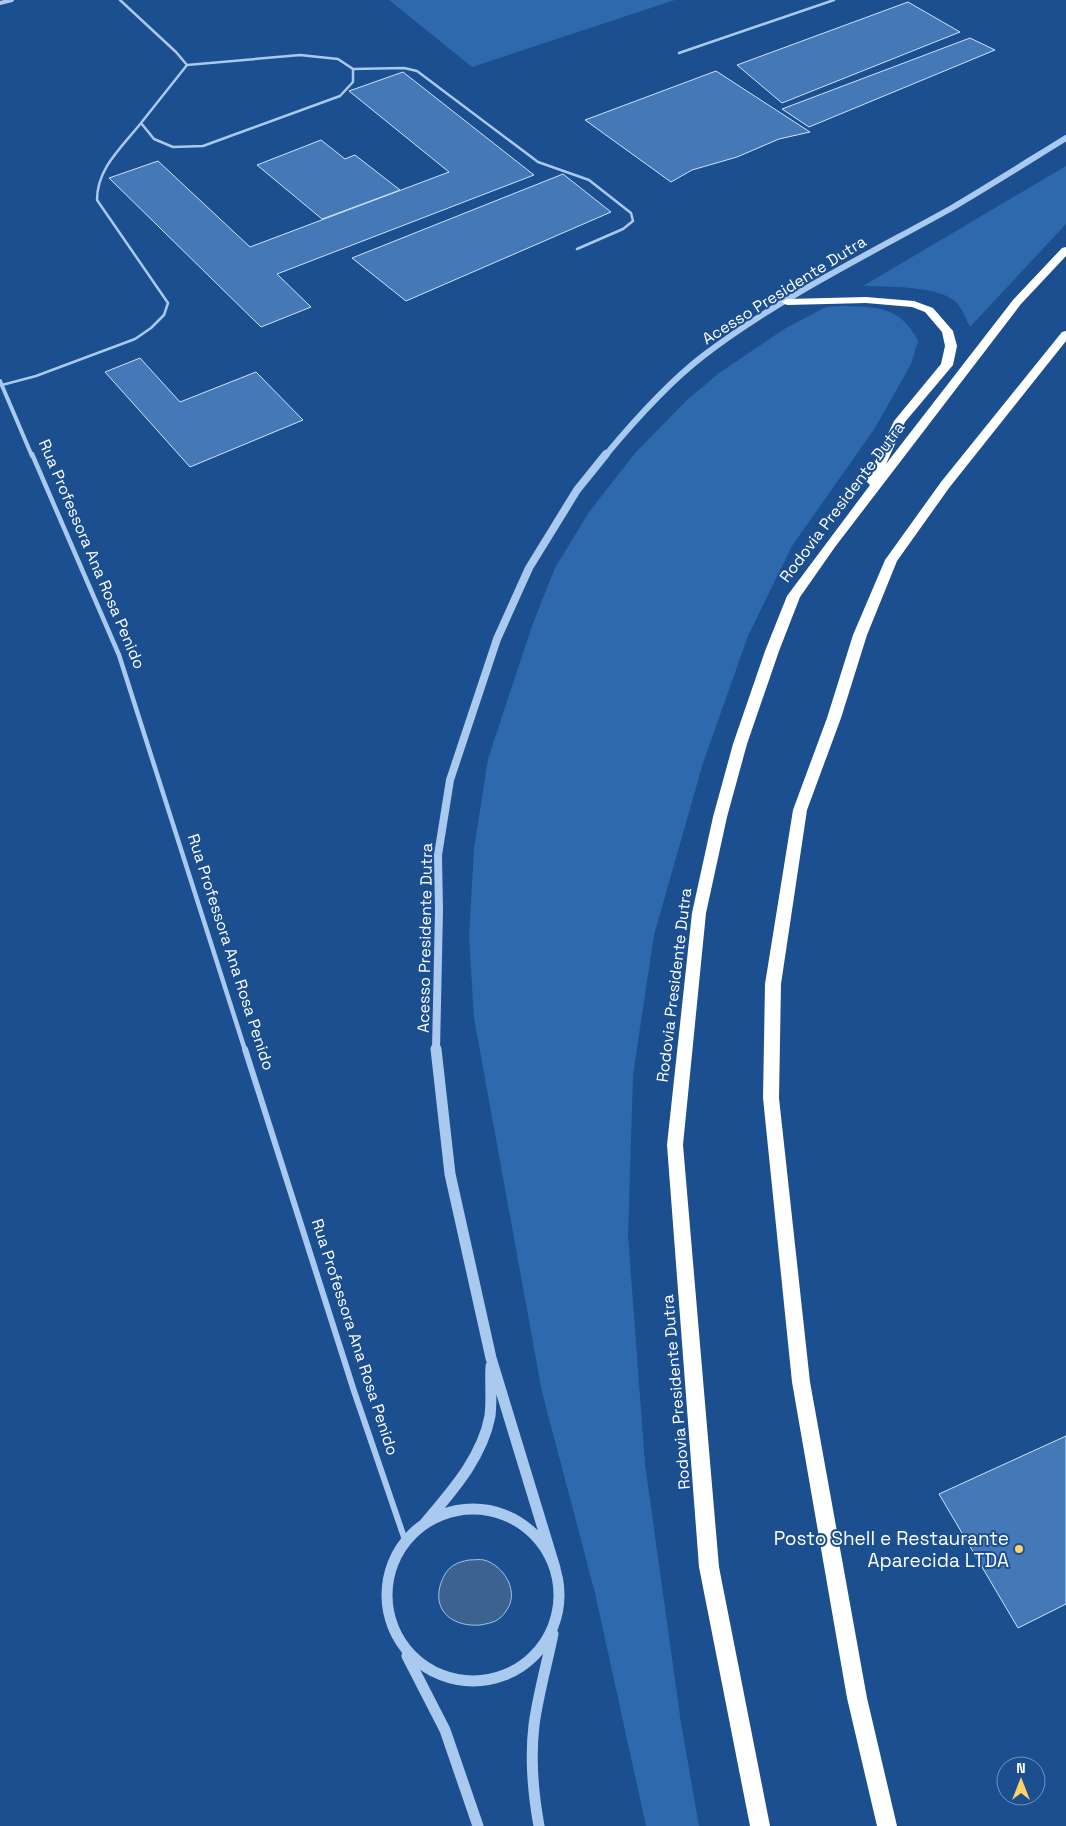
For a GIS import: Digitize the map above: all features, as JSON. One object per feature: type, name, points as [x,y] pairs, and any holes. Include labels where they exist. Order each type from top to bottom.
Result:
[{"type":"highway","name":"Rodovia Presidente Dutra","points":[[760,1826],[708,1567],[675,1145],[699,913],[720,817],[740,744],[772,651],[794,596],[1017,302],[1066,250]]},
{"type":"highway","points":[[787,302],[866,300],[914,304],[929,310],[947,331],[951,346],[948,365],[900,421],[862,504]]},
{"type":"highway","points":[[888,1826],[857,1698],[802,1382],[771,1098],[773,984],[800,810],[834,718],[860,635],[891,560],[945,485],[1066,334]]},
{"type":"street","points":[[0,4],[12,0]]},
{"type":"street","name":"Acesso Presidente Dutra","points":[[491,1358],[450,1174],[436,1056],[439,919],[438,855],[450,780],[501,630],[528,568],[577,490],[652,404],[702,357],[744,327],[850,263],[951,208],[1066,138]]},
{"type":"street","name":"Rua Professora Ana Rosa Penido","points":[[1,383],[120,655],[354,1391],[406,1542]]},
{"type":"street","points":[[478,1826],[445,1730],[400,1642],[389,1610],[390,1574],[406,1542],[462,1480],[481,1442],[489,1422],[491,1358]]},
{"type":"street","points":[[491,1358],[555,1568],[558,1591],[557,1614],[534,1724],[532,1768],[534,1803],[539,1826]]},
{"type":"street","points":[[421,1527],[450,1512],[483,1508],[506,1515],[514,1518],[539,1538],[555,1568]]},
{"type":"street","points":[[400,1642],[419,1664],[444,1678],[473,1682],[501,1678],[526,1663],[546,1640],[557,1614]]},
{"type":"lane","points":[[120,0],[176,52],[187,65]]},
{"type":"lane","points":[[679,54],[834,0]]},
{"type":"lane","points":[[1,383],[36,376],[135,339],[151,328],[164,315],[168,302],[97,200],[96,189],[102,172],[187,65],[300,55],[338,59],[354,69],[404,68],[417,71],[538,162],[589,180],[631,213],[633,220],[623,229],[577,249]]},
{"type":"lane","points":[[140,122],[154,140],[173,147],[203,146],[340,96],[353,82],[354,69]]},
{"type":"shaded area","points":[[389,0],[675,0],[472,67]]},
{"type":"shaded area","points":[[1066,166],[1066,224],[970,327],[957,303],[949,297],[912,288],[863,286]]},
{"type":"shaded area","points":[[826,307],[877,308],[895,315],[904,321],[918,341],[911,364],[875,428],[792,546],[748,636],[703,763],[654,935],[633,1075],[628,1235],[645,1464],[681,1723],[699,1826],[646,1826],[595,1593],[542,1392],[474,1018],[469,937],[474,849],[488,759],[532,626],[555,568],[589,512],[636,452],[688,399],[719,373],[786,328]]},
{"type":"shaded area","points":[[469,1560],[482,1560],[492,1563],[504,1574],[508,1581],[511,1589],[510,1604],[504,1614],[495,1621],[480,1625],[463,1624],[448,1617],[440,1604],[440,1586],[445,1574],[454,1565]]},
{"type":"building","points":[[908,2],[960,32],[782,103],[737,65]]},
{"type":"building","points":[[970,38],[995,50],[809,127],[782,109]]},
{"type":"building","points":[[716,71],[810,132],[779,139],[737,157],[692,170],[671,182],[585,120]]},
{"type":"building","points":[[403,72],[534,175],[277,274],[311,307],[261,327],[109,178],[158,161],[250,247],[449,172],[349,91]]},
{"type":"building","points":[[321,140],[345,159],[355,155],[400,190],[322,219],[257,165]]},
{"type":"building","points":[[563,174],[611,212],[406,301],[352,258]]},
{"type":"building","points":[[140,358],[180,402],[256,372],[303,420],[190,467],[105,372]]},
{"type":"building","name":"Posto Shell e Restaurante Aparecida LTDA","points":[[1066,1436],[1066,1604],[1018,1628],[939,1494]]},
{"type":"place","name":"Posto Shell e Restaurante Aparecida LTDA","points":[[1019,1549]]}]
